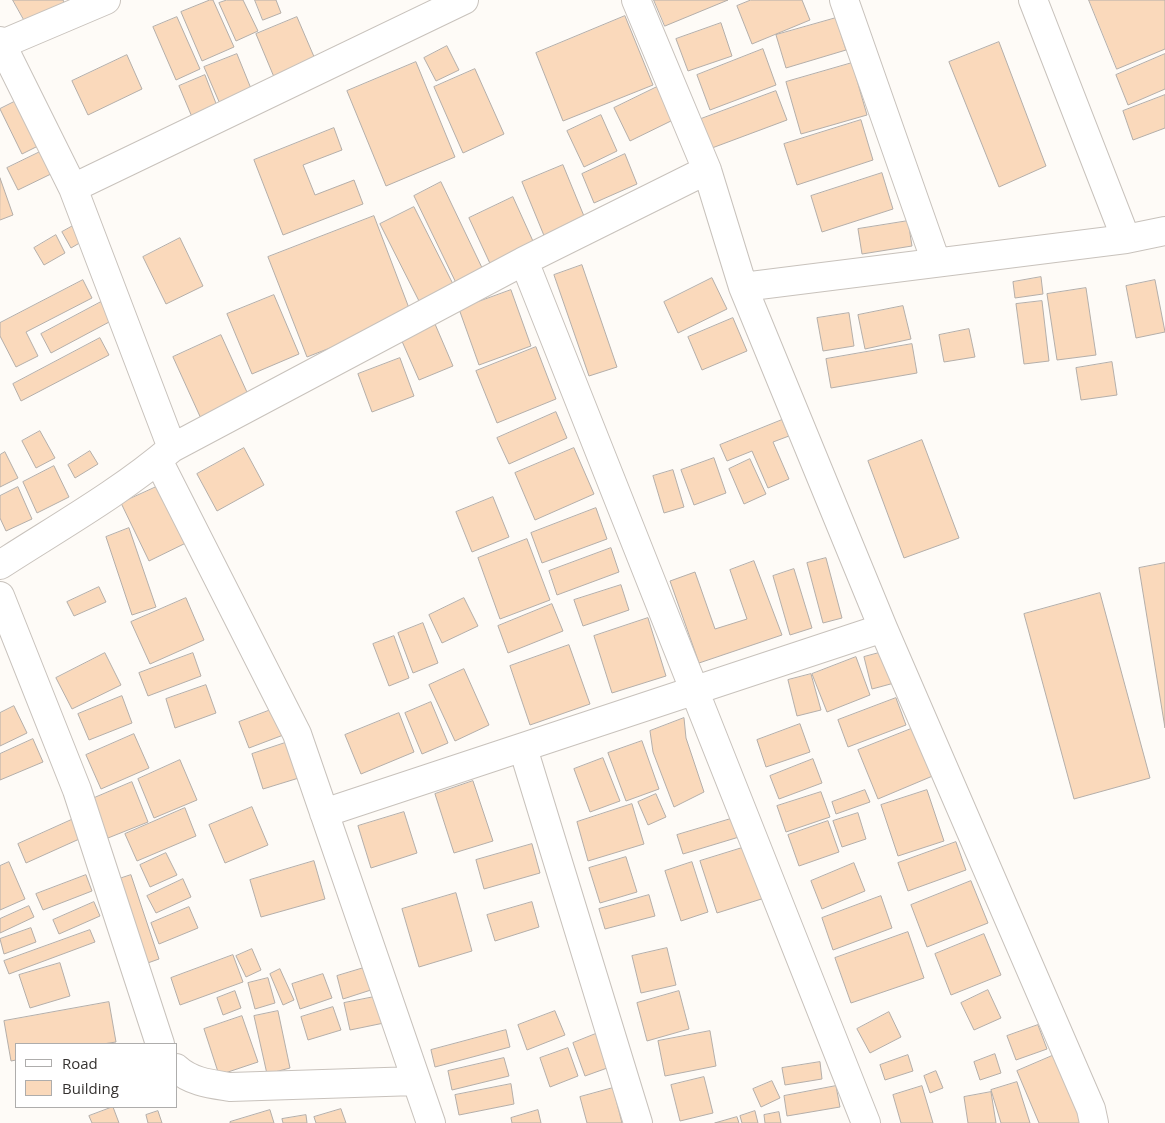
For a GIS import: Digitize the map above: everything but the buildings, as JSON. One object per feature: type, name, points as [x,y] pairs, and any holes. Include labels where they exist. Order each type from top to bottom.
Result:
[{"type":"street","points":[[106,0],[1,43],[73,188],[166,454],[297,734],[431,1123]]},
{"type":"street","points":[[73,188],[464,0]]},
{"type":"street","points":[[636,0],[707,170],[743,287],[883,628],[1091,1109],[1094,1123]]},
{"type":"street","points":[[844,0],[936,262]]},
{"type":"street","points":[[1033,0],[1126,239]]},
{"type":"street","points":[[0,565],[166,454],[524,261],[707,170]]},
{"type":"street","points":[[743,287],[1126,239],[1165,231]]},
{"type":"street","points":[[524,261],[866,1123]]},
{"type":"street","points":[[0,596],[77,790],[160,1043]]},
{"type":"street","points":[[324,813],[883,628]]},
{"type":"street","points":[[523,748],[638,1123]]},
{"type":"street","points":[[178,1070],[182,1074],[204,1083],[230,1087],[416,1081]]}]
